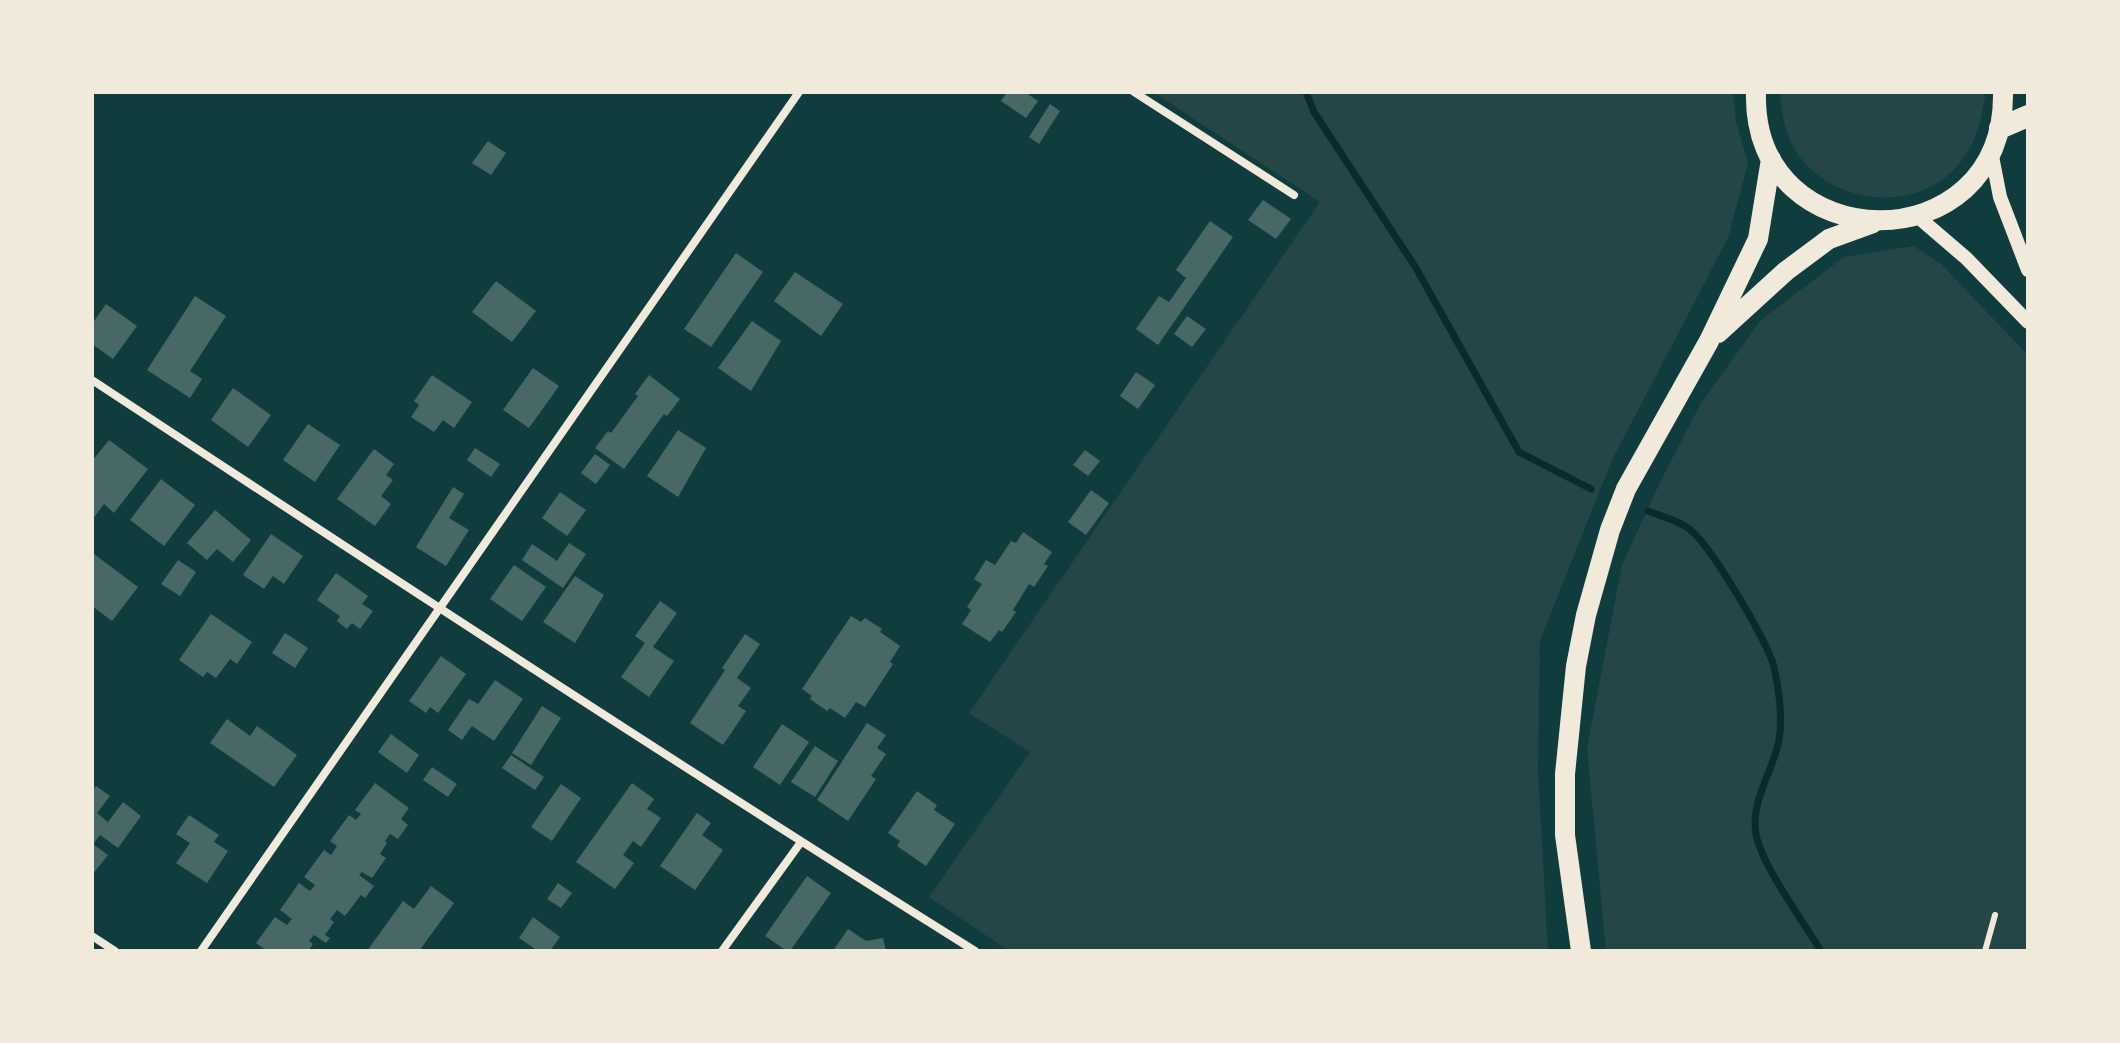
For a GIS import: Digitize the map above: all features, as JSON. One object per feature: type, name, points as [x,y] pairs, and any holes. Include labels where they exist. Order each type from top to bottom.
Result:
[{"type":"highway","points":[[2000,128],[2028,116]]},
{"type":"main road","points":[[1756,92],[1759,128],[1771,159],[1790,184],[1815,204],[1845,217],[1876,222]]},
{"type":"main road","points":[[1709,341],[1786,271],[1829,239],[1876,222],[1917,216],[1940,206],[1961,191],[1991,151],[2000,128],[2003,92]]},
{"type":"main road","points":[[1581,951],[1565,835],[1568,731],[1578,653],[1607,542],[1626,489],[1709,341],[1758,239],[1771,159]]},
{"type":"street","points":[[201,951],[799,92]]},
{"type":"street","points":[[1134,92],[1294,195]]},
{"type":"street","points":[[1991,151],[2000,197],[2028,270]]},
{"type":"street","points":[[1917,216],[1966,258],[2028,322]]},
{"type":"street","points":[[92,380],[440,609],[975,951]]},
{"type":"street","points":[[722,951],[801,842]]},
{"type":"street","points":[[92,936],[115,951]]},
{"type":"lane","points":[[1985,951],[1995,915]]},
{"type":"shaded area","points":[[1153,92],[1733,92],[1736,122],[1748,163],[1728,238],[1612,460],[1540,641],[1538,769],[1548,951],[1009,951],[929,897],[1030,752],[969,713],[1320,202]]},
{"type":"shaded area","points":[[1780,92],[1984,92],[1985,97],[1973,140],[1950,173],[1930,187],[1908,195],[1884,197],[1859,194],[1836,186],[1816,174],[1790,141]]},
{"type":"shaded area","points":[[1914,246],[1941,264],[2028,355],[2028,951],[1606,951],[1587,748],[1622,565],[1701,403],[1761,320],[1844,257]]},
{"type":"building","points":[[1007,92],[1025,92],[1038,101],[1026,118],[1001,101]]},
{"type":"building","points":[[1050,104],[1060,111],[1039,144],[1029,137]]},
{"type":"building","points":[[488,141],[506,153],[491,175],[472,163]]},
{"type":"building","points":[[1263,200],[1291,219],[1276,239],[1248,220]]},
{"type":"building","points":[[1210,221],[1233,237],[1158,345],[1136,329],[1159,296],[1169,302],[1186,278],[1176,270]]},
{"type":"building","points":[[736,253],[763,272],[711,347],[684,329]]},
{"type":"building","points":[[795,272],[843,304],[821,336],[774,301]]},
{"type":"building","points":[[496,281],[536,311],[512,342],[472,312]]},
{"type":"building","points":[[195,296],[226,316],[190,371],[202,379],[190,398],[147,370]]},
{"type":"building","points":[[106,304],[137,326],[113,359],[92,344],[92,324]]},
{"type":"building","points":[[1187,316],[1206,329],[1192,347],[1174,334]]},
{"type":"building","points":[[752,321],[781,341],[751,391],[718,368]]},
{"type":"building","points":[[533,368],[559,386],[529,428],[503,410]]},
{"type":"building","points":[[1136,372],[1155,385],[1138,409],[1120,396]]},
{"type":"building","points":[[432,375],[472,402],[454,428],[443,420],[434,432],[411,417],[419,405],[414,401]]},
{"type":"building","points":[[649,375],[680,399],[667,416],[664,414],[624,469],[595,448],[608,431],[611,433]]},
{"type":"building","points":[[233,388],[271,415],[248,447],[211,420]]},
{"type":"building","points":[[308,424],[340,445],[315,482],[283,460]]},
{"type":"building","points":[[678,430],[706,448],[678,497],[647,476]]},
{"type":"building","points":[[109,440],[148,469],[114,513],[104,504],[92,520],[92,461]]},
{"type":"building","points":[[475,448],[500,464],[491,477],[467,460]]},
{"type":"building","points":[[374,449],[394,464],[386,475],[393,480],[381,496],[391,504],[375,526],[337,499]]},
{"type":"building","points":[[1085,450],[1100,461],[1088,476],[1073,465]]},
{"type":"building","points":[[595,454],[610,465],[596,484],[581,473]]},
{"type":"building","points":[[161,479],[195,505],[164,546],[130,520]]},
{"type":"building","points":[[453,487],[464,494],[449,518],[469,530],[446,566],[416,547]]},
{"type":"building","points":[[1091,490],[1109,503],[1086,535],[1068,522]]},
{"type":"building","points":[[560,492],[586,510],[567,536],[542,518]]},
{"type":"building","points":[[215,510],[251,540],[233,562],[217,549],[207,560],[187,543]]},
{"type":"building","points":[[1023,532],[1052,552],[1044,564],[1048,566],[1034,587],[1029,584],[1013,610],[1016,612],[1002,632],[999,630],[990,642],[962,624],[971,610],[967,607],[982,584],[974,579],[986,560],[995,565],[1011,541],[1016,543]]},
{"type":"building","points":[[271,534],[303,556],[284,584],[273,576],[264,589],[243,575]]},
{"type":"building","points":[[569,543],[586,554],[563,588],[522,560],[532,544],[557,561]]},
{"type":"building","points":[[94,554],[138,587],[112,621],[92,606]]},
{"type":"building","points":[[178,560],[196,572],[180,596],[161,584]]},
{"type":"building","points":[[514,565],[546,587],[522,621],[490,599]]},
{"type":"building","points":[[336,573],[368,596],[362,604],[373,611],[360,629],[352,623],[347,629],[337,621],[340,616],[317,600]]},
{"type":"building","points":[[575,576],[604,595],[575,643],[543,622]]},
{"type":"building","points":[[660,601],[677,613],[653,647],[674,661],[649,697],[621,677],[645,643],[635,636]]},
{"type":"building","points":[[211,614],[252,642],[237,664],[230,659],[216,678],[207,672],[203,677],[179,660]]},
{"type":"building","points":[[851,616],[861,622],[865,618],[900,646],[890,662],[893,664],[865,707],[856,702],[845,718],[830,708],[827,711],[802,689]]},
{"type":"building","points":[[285,633],[308,648],[295,668],[272,653]]},
{"type":"building","points":[[745,634],[760,644],[737,678],[751,688],[738,706],[746,711],[723,745],[690,723]]},
{"type":"building","points":[[441,656],[466,674],[438,713],[430,707],[426,713],[409,701]]},
{"type":"building","points":[[495,680],[523,699],[494,741],[472,726],[462,740],[448,730],[469,699],[478,704]]},
{"type":"building","points":[[542,706],[561,718],[531,765],[512,753]]},
{"type":"building","points":[[227,719],[250,736],[257,726],[297,755],[274,787],[210,743]]},
{"type":"building","points":[[867,723],[886,735],[877,748],[886,754],[871,776],[876,779],[848,821],[817,800]]},
{"type":"building","points":[[782,724],[809,742],[780,785],[753,767]]},
{"type":"building","points":[[391,734],[419,755],[407,773],[378,752]]},
{"type":"building","points":[[815,746],[838,761],[815,797],[791,782]]},
{"type":"building","points":[[511,755],[544,777],[535,790],[502,768]]},
{"type":"building","points":[[432,767],[457,784],[448,797],[423,780]]},
{"type":"building","points":[[375,783],[409,808],[401,819],[408,825],[398,839],[390,834],[385,841],[387,843],[380,854],[386,858],[372,878],[362,872],[359,875],[374,886],[365,898],[361,895],[345,916],[337,910],[330,919],[334,922],[325,935],[330,938],[326,943],[314,935],[309,941],[313,944],[308,951],[267,951],[256,943],[275,917],[287,925],[292,919],[280,910],[299,883],[310,891],[315,885],[304,877],[324,850],[331,855],[337,846],[330,841],[349,815],[356,820],[361,814],[355,810]]},
{"type":"building","points":[[632,783],[654,799],[647,809],[661,818],[641,847],[633,841],[623,855],[634,863],[615,889],[576,862]]},
{"type":"building","points":[[561,784],[581,798],[552,841],[531,827]]},
{"type":"building","points":[[96,786],[110,796],[97,813],[108,822],[123,802],[141,816],[118,848],[100,835],[93,844],[108,855],[92,875],[92,792]]},
{"type":"building","points":[[917,791],[937,805],[934,810],[955,824],[926,866],[897,846],[900,841],[888,833]]},
{"type":"building","points":[[697,813],[711,823],[702,835],[723,850],[695,890],[660,866]]},
{"type":"building","points":[[189,815],[219,835],[214,842],[228,851],[207,883],[176,863],[190,843],[176,834]]},
{"type":"building","points":[[807,876],[831,893],[787,951],[765,936]]},
{"type":"building","points":[[558,883],[572,893],[561,908],[547,899]]},
{"type":"building","points":[[431,886],[454,903],[419,951],[367,951],[403,901],[414,909]]},
{"type":"building","points":[[533,917],[560,937],[550,951],[538,951],[519,938]]},
{"type":"building","points":[[848,929],[866,941],[883,938],[886,951],[833,951]]},
{"type":"waterway","points":[[1306,92],[1314,112],[1416,268],[1519,452],[1591,489]]},
{"type":"waterway","points":[[1648,511],[1679,523],[1697,537],[1737,593],[1769,654],[1779,694],[1780,731],[1756,810],[1756,834],[1774,877],[1821,951]]}]
